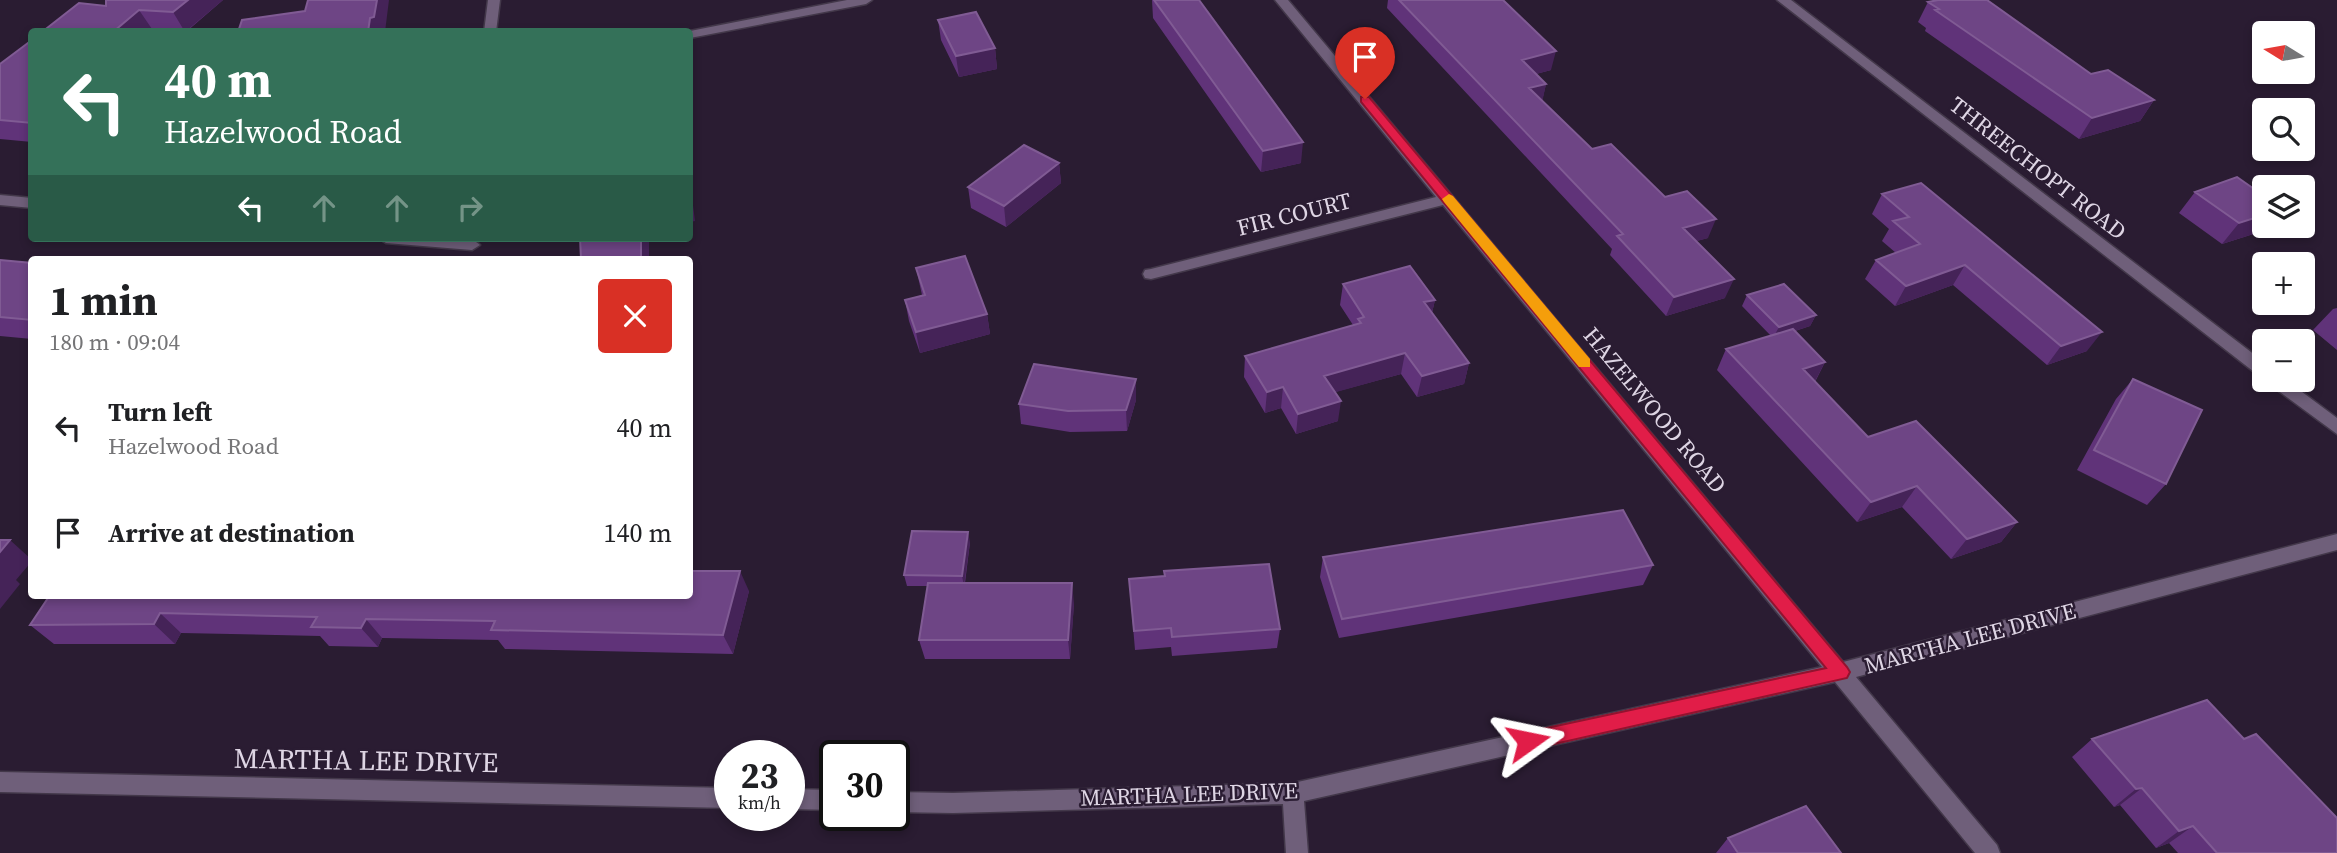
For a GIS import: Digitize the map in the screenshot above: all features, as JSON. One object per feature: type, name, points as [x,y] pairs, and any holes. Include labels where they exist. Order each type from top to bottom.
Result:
[{"type":"street","points":[[491,28],[494,0]]},
{"type":"street","points":[[693,33],[866,0]]},
{"type":"street","name":"HAZELWOOD ROAD","points":[[1281,0],[1449,199],[1989,853]]},
{"type":"street","name":"THREECHOPT ROAD","points":[[1783,0],[2252,362]]},
{"type":"street","name":"FIR COURT","points":[[1151,274],[1449,199]]},
{"type":"street","points":[[0,200],[28,203]]},
{"type":"street","points":[[420,242],[472,248]]},
{"type":"street","points":[[2292,392],[2337,427]]},
{"type":"street","name":"MARTHA LEE DRIVE","points":[[910,802],[1293,793],[1841,672],[2337,542]]},
{"type":"street","name":"MARTHA LEE DRIVE","points":[[0,782],[714,798]]},
{"type":"street","points":[[1293,793],[1297,853]]},
{"type":"building","points":[[106,0],[188,0],[173,12],[139,10],[118,28],[47,28],[79,3],[106,6]]},
{"type":"building","points":[[308,0],[377,0],[369,28],[239,28],[242,20],[305,11]]},
{"type":"building","points":[[1154,0],[1199,0],[1303,142],[1263,151]]},
{"type":"building","points":[[1399,0],[1503,0],[1556,51],[1522,60],[1546,84],[1529,88],[1592,149],[1611,144],[1665,197],[1687,191],[1716,219],[1683,228],[1734,279],[1674,297],[1617,236],[1623,234]]},
{"type":"building","points":[[1987,0],[2091,74],[2108,70],[2154,100],[2092,118],[1935,10],[1939,9],[1928,2]]},
{"type":"building","points":[[976,12],[995,48],[956,56],[938,20]]},
{"type":"building","points":[[28,43],[28,123],[0,120],[0,64]]},
{"type":"building","points":[[1024,145],[1059,163],[1004,206],[968,187]]},
{"type":"building","points":[[2237,177],[2252,188],[2252,219],[2239,223],[2195,192]]},
{"type":"building","points":[[1921,183],[2102,332],[2061,346],[1965,265],[1906,286],[1876,260],[1920,244],[1893,221],[1909,217],[1882,194]]},
{"type":"building","points":[[580,242],[641,242],[641,256],[581,256]]},
{"type":"building","points":[[965,256],[987,314],[916,332],[905,300],[925,295],[916,268]]},
{"type":"building","points":[[0,260],[28,263],[28,320],[0,317]]},
{"type":"building","points":[[1410,266],[1435,300],[1424,302],[1469,363],[1422,376],[1405,353],[1324,376],[1341,401],[1298,414],[1283,387],[1267,392],[1245,356],[1361,323],[1358,319],[1364,317],[1343,284]]},
{"type":"building","points":[[1784,284],[1816,315],[1779,327],[1747,295]]},
{"type":"building","points":[[1793,329],[1825,362],[1803,369],[1868,437],[1916,421],[2017,522],[1967,539],[1917,486],[1871,502],[1726,349]]},
{"type":"building","points":[[1034,364],[1136,379],[1126,410],[1068,411],[1019,404]]},
{"type":"building","points":[[2133,379],[2202,410],[2166,484],[2094,450]]},
{"type":"building","points":[[1623,510],[1653,565],[1342,619],[1323,557]]},
{"type":"building","points":[[912,531],[968,532],[962,576],[904,575]]},
{"type":"building","points":[[0,540],[10,540],[0,552]]},
{"type":"building","points":[[1269,564],[1280,629],[1172,637],[1171,628],[1134,631],[1129,579],[1165,576],[1164,571]]},
{"type":"building","points":[[693,571],[740,571],[723,635],[491,630],[495,621],[366,619],[361,628],[311,627],[317,617],[160,613],[154,624],[30,625],[47,599],[693,599]]},
{"type":"building","points":[[928,583],[1072,583],[1068,640],[919,640]]},
{"type":"building","points":[[2207,700],[2244,739],[2256,734],[2337,818],[2337,853],[2217,853],[2193,826],[2179,831],[2142,788],[2136,789],[2092,739]]},
{"type":"building","points":[[1806,806],[1841,853],[1738,853],[1728,838]]},
{"type":"slow traffic","points":[[1449,199],[1585,363]]},
{"type":"route","points":[[1365,99],[1841,672],[1528,741]]}]
